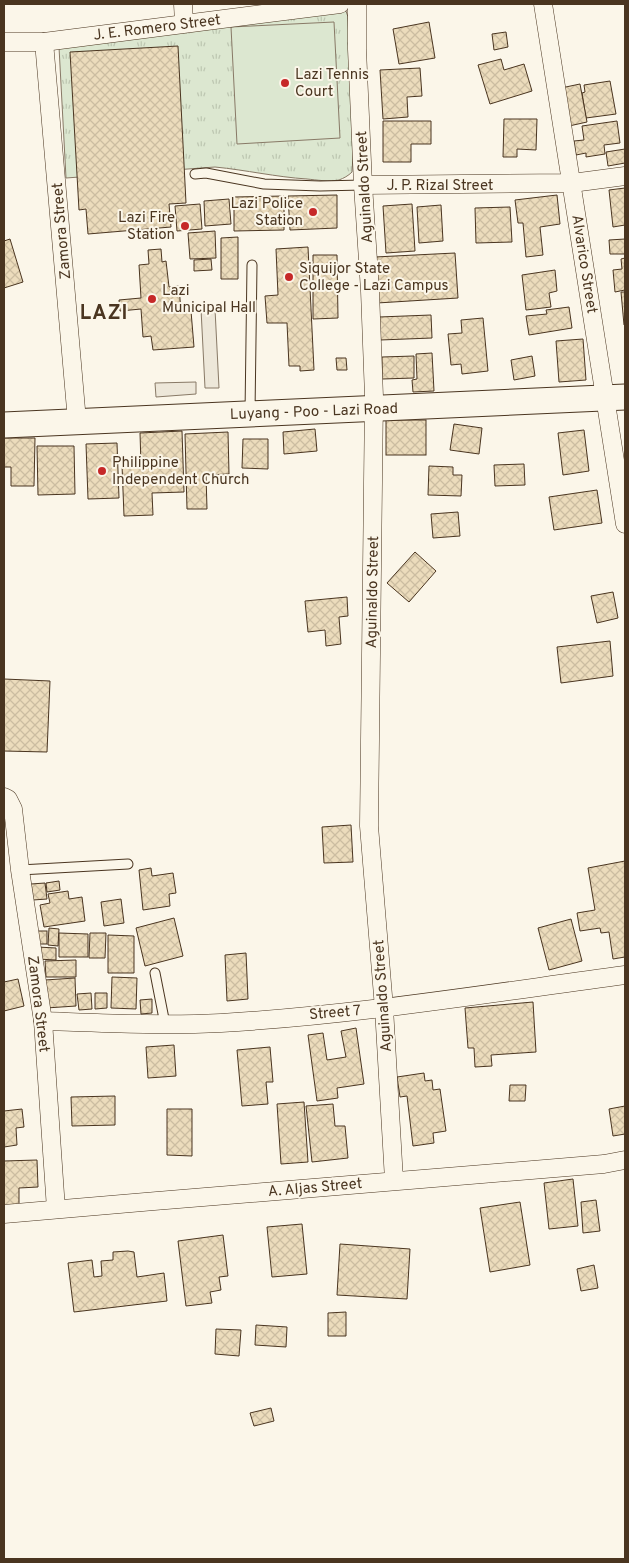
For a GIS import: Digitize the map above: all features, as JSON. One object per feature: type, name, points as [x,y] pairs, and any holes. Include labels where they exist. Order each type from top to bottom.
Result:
[{"type":"main road","name":"Luyang - Poo - Lazi Road","points":[[4,425],[616,398]]},
{"type":"street","points":[[183,4],[184,23]]},
{"type":"street","name":"J. E. Romero Street","points":[[4,42],[44,42],[340,4]]},
{"type":"street","name":"Aguinaldo Street","points":[[357,4],[357,50],[370,291],[374,408],[369,826],[384,1008],[394,1180]]},
{"type":"street","name":"Alvarico Street","points":[[543,4],[572,183],[616,398],[625,524]]},
{"type":"street","name":"Zamora Street","points":[[44,42],[78,421]]},
{"type":"street","name":"J. P. Rizal Street","points":[[363,185],[572,183],[625,176]]},
{"type":"street","name":"Zamora Street","points":[[7,799],[13,809],[20,870],[43,1022],[56,1209]]},
{"type":"street","name":"Street 7","points":[[43,1022],[165,1024],[221,1022],[384,1008],[625,975]]},
{"type":"street","name":"A. Aljas Street","points":[[4,1214],[604,1164],[625,1160]]},
{"type":"lane","name":"J. P. Rizal Street","points":[[195,174],[206,173],[264,184],[363,185]]},
{"type":"lane","points":[[250,413],[252,265]]},
{"type":"lane","points":[[20,870],[128,864]]},
{"type":"lane","points":[[155,972],[165,1024]]},
{"type":"green space","points":[[333,10],[346,11],[348,17],[353,155],[352,172],[347,176],[339,180],[323,181],[215,167],[66,178],[59,47]]},
{"type":"green space","name":"Lazi Tennis Court","points":[[334,22],[340,138],[237,144],[231,27]]},
{"type":"shaded area","points":[[201,309],[215,309],[219,388],[205,388]]},
{"type":"shaded area","points":[[196,382],[196,394],[156,397],[155,383]]},
{"type":"building","points":[[429,22],[435,58],[399,64],[393,29]]},
{"type":"building","points":[[506,32],[508,47],[494,50],[492,34]]},
{"type":"building","points":[[178,46],[186,203],[169,204],[171,227],[88,234],[86,209],[79,210],[70,52]]},
{"type":"building","points":[[501,59],[504,70],[524,64],[532,91],[490,104],[478,65]]},
{"type":"building","points":[[420,68],[422,96],[407,97],[408,117],[383,119],[380,70]]},
{"type":"building","points":[[610,81],[616,114],[586,118],[582,93],[585,92],[584,85]]},
{"type":"building","points":[[580,84],[587,122],[569,126],[561,88]]},
{"type":"building","points":[[504,119],[537,119],[536,150],[517,149],[517,157],[503,157]]},
{"type":"building","points":[[383,121],[431,121],[431,144],[411,144],[411,162],[383,162]]},
{"type":"building","points":[[617,121],[620,143],[604,145],[605,154],[586,157],[586,153],[576,155],[574,141],[584,140],[582,126]]},
{"type":"building","points":[[625,149],[625,163],[608,166],[606,152]]},
{"type":"building","points":[[625,188],[625,225],[613,227],[609,190]]},
{"type":"building","name":"Lazi Police Station","points":[[337,195],[337,228],[290,230],[288,196]]},
{"type":"building","points":[[557,195],[560,224],[540,227],[543,255],[526,257],[523,223],[518,223],[515,200]]},
{"type":"building","points":[[284,196],[284,230],[234,231],[234,197]]},
{"type":"building","points":[[229,199],[231,224],[205,226],[204,201]]},
{"type":"building","points":[[200,204],[202,229],[177,231],[175,206]]},
{"type":"building","points":[[412,204],[415,251],[386,253],[383,206]]},
{"type":"building","points":[[441,205],[443,241],[419,243],[417,207]]},
{"type":"building","points":[[510,207],[512,242],[476,243],[475,208]]},
{"type":"building","points":[[215,231],[216,258],[190,259],[188,233]]},
{"type":"building","points":[[238,237],[238,279],[221,279],[221,238]]},
{"type":"building","points":[[10,239],[23,282],[4,288],[4,241]]},
{"type":"building","points":[[625,239],[625,254],[610,254],[609,240]]},
{"type":"building","points":[[308,247],[314,370],[300,371],[300,366],[289,366],[287,323],[267,323],[265,296],[278,295],[276,249]]},
{"type":"building","name":"Lazi Municipal Hall","points":[[161,249],[162,262],[166,261],[169,287],[179,286],[181,312],[191,311],[194,347],[153,350],[151,336],[143,337],[141,309],[120,311],[119,300],[141,298],[139,265],[149,264],[148,250]]},
{"type":"building","points":[[455,253],[458,298],[377,303],[375,257]]},
{"type":"building","points":[[313,255],[337,255],[338,318],[313,319]]},
{"type":"building","points":[[625,258],[625,290],[615,292],[613,270],[622,269],[621,259]]},
{"type":"building","points":[[211,259],[212,270],[194,271],[194,260]]},
{"type":"building","points":[[555,270],[557,291],[549,293],[551,307],[526,310],[522,275]]},
{"type":"building","points":[[621,292],[625,292],[625,325],[624,325]]},
{"type":"building","points":[[569,307],[572,328],[529,335],[526,316],[547,314],[546,310]]},
{"type":"building","points":[[431,315],[432,338],[380,340],[379,317]]},
{"type":"building","points":[[483,318],[488,371],[462,374],[461,364],[451,365],[448,334],[462,333],[461,320]]},
{"type":"building","points":[[583,339],[586,380],[559,382],[556,341]]},
{"type":"building","points":[[432,353],[434,391],[413,392],[412,380],[417,379],[416,354]]},
{"type":"building","points":[[414,356],[414,378],[382,379],[382,357]]},
{"type":"building","points":[[532,356],[535,376],[514,380],[511,360]]},
{"type":"building","points":[[336,358],[346,358],[347,370],[337,370]]},
{"type":"building","points":[[386,420],[426,420],[426,455],[386,455]]},
{"type":"building","points":[[454,424],[482,428],[479,454],[450,450]]},
{"type":"building","points":[[315,429],[317,451],[284,454],[283,432]]},
{"type":"building","points":[[584,430],[589,471],[563,475],[558,433]]},
{"type":"building","points":[[182,431],[184,492],[152,493],[153,515],[124,516],[122,465],[141,465],[140,433]]},
{"type":"building","points":[[228,432],[229,474],[206,475],[207,509],[187,509],[185,434]]},
{"type":"building","points":[[4,438],[35,438],[34,486],[11,486],[11,467],[4,467]]},
{"type":"building","points":[[243,439],[268,439],[268,469],[242,468]]},
{"type":"building","name":"Philippine Independent Church","points":[[117,443],[119,498],[88,499],[86,444]]},
{"type":"building","points":[[37,446],[74,446],[75,494],[38,495]]},
{"type":"building","points":[[524,464],[525,485],[495,486],[494,465]]},
{"type":"building","points":[[429,466],[453,467],[453,475],[462,475],[461,496],[428,495]]},
{"type":"building","points":[[597,490],[602,523],[554,530],[549,497]]},
{"type":"building","points":[[458,512],[460,536],[433,538],[431,514]]},
{"type":"building","points":[[415,552],[436,571],[409,602],[387,583]]},
{"type":"building","points":[[613,592],[618,618],[597,623],[591,596]]},
{"type":"building","points":[[347,597],[348,616],[339,617],[341,644],[326,646],[325,630],[308,632],[305,601]]},
{"type":"building","points":[[610,641],[613,676],[561,683],[557,647]]},
{"type":"building","points":[[4,679],[50,681],[47,752],[4,751]]},
{"type":"building","points":[[351,825],[353,862],[324,863],[322,827]]},
{"type":"building","points":[[625,861],[625,957],[613,959],[609,932],[601,933],[600,928],[580,931],[577,913],[595,910],[588,868]]},
{"type":"building","points":[[151,868],[152,876],[173,873],[176,893],[169,894],[170,906],[143,910],[139,870]]},
{"type":"building","points":[[59,881],[60,890],[47,892],[46,883]]},
{"type":"building","points":[[45,883],[47,899],[33,900],[31,884]]},
{"type":"building","points":[[68,891],[69,899],[82,897],[85,921],[44,927],[40,905],[50,903],[48,894]]},
{"type":"building","points":[[121,899],[124,923],[104,926],[101,902]]},
{"type":"building","points":[[174,918],[183,956],[145,966],[136,928]]},
{"type":"building","points":[[571,919],[582,961],[549,970],[538,928]]},
{"type":"building","points":[[49,928],[59,929],[58,946],[48,945]]},
{"type":"building","points":[[37,931],[47,931],[47,944],[37,944]]},
{"type":"building","points":[[59,933],[88,934],[88,957],[59,957]]},
{"type":"building","points":[[90,933],[106,933],[105,958],[89,958]]},
{"type":"building","points":[[108,935],[134,936],[134,973],[108,973]]},
{"type":"building","points":[[37,947],[56,948],[56,960],[37,959]]},
{"type":"building","points":[[246,953],[248,999],[227,1001],[225,955]]},
{"type":"building","points":[[76,960],[76,977],[46,977],[45,961]]},
{"type":"building","points":[[112,977],[137,978],[136,1009],[111,1008]]},
{"type":"building","points":[[75,978],[76,1006],[46,1008],[45,980]]},
{"type":"building","points":[[18,979],[24,1006],[4,1011],[4,982]]},
{"type":"building","points":[[91,993],[92,1009],[79,1010],[77,994]]},
{"type":"building","points":[[95,993],[107,993],[107,1008],[95,1009]]},
{"type":"building","points":[[152,999],[152,1013],[141,1014],[140,1000]]},
{"type":"building","points":[[533,1002],[536,1052],[491,1055],[492,1066],[475,1067],[474,1048],[468,1048],[465,1008]]},
{"type":"building","points":[[356,1028],[364,1084],[337,1088],[338,1098],[317,1101],[308,1035],[323,1033],[327,1060],[346,1057],[341,1031]]},
{"type":"building","points":[[174,1045],[176,1076],[148,1078],[146,1047]]},
{"type":"building","points":[[270,1047],[273,1082],[266,1082],[268,1104],[242,1106],[237,1050]]},
{"type":"building","points":[[424,1073],[425,1081],[432,1080],[433,1090],[440,1089],[446,1131],[433,1133],[434,1143],[413,1146],[407,1096],[400,1097],[397,1077]]},
{"type":"building","points":[[510,1085],[526,1085],[525,1101],[509,1101]]},
{"type":"building","points":[[115,1096],[115,1125],[72,1126],[71,1097]]},
{"type":"building","points":[[304,1102],[308,1162],[281,1164],[277,1104]]},
{"type":"building","points":[[333,1104],[335,1126],[345,1126],[348,1158],[312,1162],[306,1106]]},
{"type":"building","points":[[625,1106],[625,1134],[613,1136],[609,1109]]},
{"type":"building","points":[[22,1109],[24,1127],[16,1128],[17,1145],[4,1147],[4,1111]]},
{"type":"building","points":[[167,1109],[192,1109],[192,1156],[167,1155]]},
{"type":"building","points":[[37,1160],[38,1187],[19,1188],[19,1206],[4,1207],[4,1161]]},
{"type":"building","points":[[573,1179],[578,1226],[549,1229],[544,1183]]},
{"type":"building","points":[[596,1200],[600,1231],[583,1233],[581,1202]]},
{"type":"building","points":[[520,1202],[530,1265],[490,1272],[480,1208]]},
{"type":"building","points":[[302,1224],[307,1274],[272,1277],[267,1227]]},
{"type":"building","points":[[223,1235],[228,1276],[219,1277],[221,1290],[210,1292],[212,1303],[186,1306],[178,1241]]},
{"type":"building","points":[[340,1244],[410,1249],[407,1299],[337,1295]]},
{"type":"building","points":[[113,1252],[134,1252],[137,1277],[164,1273],[167,1301],[74,1312],[68,1263],[92,1260],[94,1277],[102,1276],[101,1261],[113,1260]]},
{"type":"building","points":[[594,1265],[598,1288],[581,1291],[577,1269]]},
{"type":"building","points":[[346,1312],[346,1336],[328,1336],[328,1313]]},
{"type":"building","points":[[256,1325],[287,1327],[286,1347],[255,1345]]},
{"type":"building","points":[[216,1329],[241,1330],[239,1356],[215,1354]]},
{"type":"building","points":[[271,1408],[274,1421],[254,1426],[250,1413]]},
{"type":"place","name":"Lazi Tennis Court","points":[[285,83]]},
{"type":"place","name":"Lazi Police Station","points":[[313,212]]},
{"type":"place","name":"Lazi Fire Station","points":[[185,226]]},
{"type":"place","name":"Siquijor State College - Lazi Campus","points":[[289,277]]},
{"type":"place","name":"Lazi Municipal Hall","points":[[152,299]]},
{"type":"place","name":"Philippine Independent Church","points":[[102,471]]},
{"type":"district","name":"LAZI","points":[[104,312]]}]
